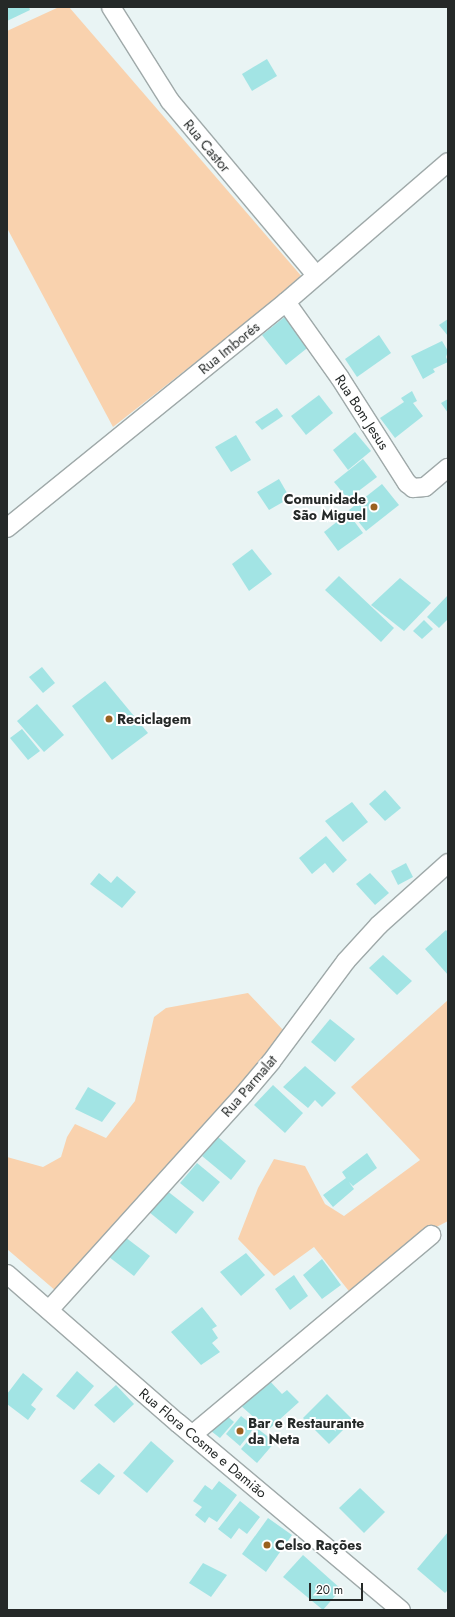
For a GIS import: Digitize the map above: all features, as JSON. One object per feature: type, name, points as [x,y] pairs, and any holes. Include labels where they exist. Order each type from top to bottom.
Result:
[{"type":"street","name":"Rua Castor","points":[[111,7],[170,101],[316,276]]},
{"type":"street","name":"Rua Imborés","points":[[7,528],[286,302],[448,162]]},
{"type":"street","name":"Rua Bom Jesus","points":[[286,302],[340,378],[407,483],[413,488],[425,487],[448,468]]},
{"type":"street","name":"Rua Parmalat","points":[[49,1310],[253,1084],[346,961],[379,925],[448,864]]},
{"type":"street","points":[[192,1435],[431,1235]]},
{"type":"street","name":"Rua Flora Cosme e Damião","points":[[7,1274],[192,1435],[401,1610]]},
{"type":"shaded area","points":[[59,7],[69,7],[303,278],[113,427],[7,228],[7,31]]},
{"type":"shaded area","points":[[248,993],[284,1031],[185,1152],[56,1291],[7,1249],[7,1157],[43,1167],[61,1157],[67,1137],[75,1124],[106,1138],[135,1101],[154,1017],[166,1008]]},
{"type":"shaded area","points":[[448,1000],[448,1221],[427,1232],[352,1295],[314,1247],[274,1276],[238,1239],[258,1188],[274,1159],[305,1166],[325,1204],[344,1216],[420,1160],[351,1087]]},
{"type":"building","points":[[7,7],[29,7],[30,10],[7,21]]},
{"type":"building","points":[[267,59],[277,76],[252,91],[242,74]]},
{"type":"building","points":[[287,315],[311,345],[286,365],[262,335]]},
{"type":"building","points":[[448,319],[448,336],[439,325]]},
{"type":"building","points":[[379,335],[391,353],[357,377],[345,359]]},
{"type":"building","points":[[442,341],[448,351],[446,357],[448,362],[433,369],[435,372],[423,379],[411,356]]},
{"type":"building","points":[[412,391],[417,401],[413,403],[423,416],[395,438],[380,418],[404,402],[401,398]]},
{"type":"building","points":[[319,395],[333,413],[306,435],[291,416]]},
{"type":"building","points":[[448,399],[448,413],[441,403]]},
{"type":"building","points":[[277,408],[283,416],[262,430],[255,422]]},
{"type":"building","points":[[355,432],[371,451],[348,470],[333,450]]},
{"type":"building","points":[[236,435],[251,460],[231,472],[215,447]]},
{"type":"building","points":[[363,459],[377,477],[348,499],[334,482]]},
{"type":"building","points":[[279,479],[290,498],[269,510],[257,492]]},
{"type":"building","name":"Comunidade São Miguel","points":[[382,484],[399,505],[366,531],[349,510]]},
{"type":"building","points":[[348,513],[363,533],[338,551],[324,532]]},
{"type":"building","points":[[252,549],[272,574],[249,591],[232,564]]},
{"type":"building","points":[[339,576],[394,628],[381,642],[325,590]]},
{"type":"building","points":[[400,578],[431,603],[404,631],[371,605]]},
{"type":"building","points":[[448,595],[448,619],[439,628],[427,617]]},
{"type":"building","points":[[424,620],[433,629],[422,639],[413,631]]},
{"type":"building","points":[[42,667],[55,683],[43,693],[29,677]]},
{"type":"building","name":"Reciclagem","points":[[105,681],[148,733],[112,760],[72,706]]},
{"type":"building","points":[[37,704],[64,735],[44,752],[17,721]]},
{"type":"building","points":[[22,729],[40,751],[28,760],[10,738]]},
{"type":"building","points":[[385,790],[401,808],[385,821],[369,804]]},
{"type":"building","points":[[352,802],[368,822],[343,842],[325,821]]},
{"type":"building","points":[[326,836],[347,860],[333,873],[325,863],[312,874],[299,858]]},
{"type":"building","points":[[406,863],[413,877],[398,885],[391,871]]},
{"type":"building","points":[[99,873],[111,883],[117,876],[136,892],[122,908],[90,884]]},
{"type":"building","points":[[370,873],[389,893],[375,905],[356,884]]},
{"type":"building","points":[[446,930],[448,932],[448,975],[425,949]]},
{"type":"building","points":[[383,955],[412,981],[397,995],[369,968]]},
{"type":"building","points":[[330,1019],[355,1039],[335,1062],[311,1042]]},
{"type":"building","points":[[305,1066],[336,1093],[322,1107],[315,1100],[308,1108],[283,1087]]},
{"type":"building","points":[[273,1085],[303,1113],[285,1133],[254,1105]]},
{"type":"building","points":[[88,1087],[116,1103],[102,1122],[75,1109]]},
{"type":"building","points":[[218,1137],[246,1161],[231,1180],[202,1156]]},
{"type":"building","points":[[367,1153],[377,1168],[353,1186],[349,1182],[354,1189],[333,1207],[323,1195],[346,1178],[342,1172]]},
{"type":"building","points":[[197,1163],[220,1182],[203,1202],[180,1183]]},
{"type":"building","points":[[166,1190],[194,1212],[176,1234],[149,1212]]},
{"type":"building","points":[[125,1237],[150,1256],[134,1276],[109,1257]]},
{"type":"building","points":[[246,1253],[265,1275],[241,1296],[220,1272]]},
{"type":"building","points":[[322,1259],[341,1285],[322,1299],[303,1275]]},
{"type":"building","points":[[294,1275],[308,1296],[290,1310],[275,1289]]},
{"type":"building","points":[[202,1307],[217,1326],[212,1329],[218,1338],[212,1343],[220,1352],[201,1365],[171,1332]]},
{"type":"building","points":[[77,1371],[94,1386],[74,1410],[56,1396]]},
{"type":"building","points":[[23,1373],[43,1389],[31,1405],[36,1409],[28,1420],[7,1404],[7,1394]]},
{"type":"building","points":[[267,1378],[282,1394],[287,1390],[299,1402],[268,1430],[239,1404]]},
{"type":"building","points":[[116,1385],[134,1404],[114,1423],[94,1405]]},
{"type":"building","points":[[327,1394],[353,1420],[329,1444],[303,1418]]},
{"type":"building","points":[[226,1415],[234,1422],[220,1438],[211,1431]]},
{"type":"building","name":"Bar e Restaurante da Neta","points":[[241,1416],[255,1427],[240,1446],[226,1434]]},
{"type":"building","points":[[258,1429],[275,1442],[257,1463],[241,1449]]},
{"type":"building","points":[[151,1441],[174,1461],[147,1493],[123,1473]]},
{"type":"building","points":[[99,1463],[115,1476],[99,1495],[80,1481]]},
{"type":"building","points":[[219,1481],[237,1495],[217,1522],[209,1517],[205,1523],[195,1515],[202,1507],[193,1501],[205,1485],[212,1490]]},
{"type":"building","points":[[360,1488],[385,1512],[364,1533],[339,1508]]},
{"type":"building","points":[[240,1501],[260,1517],[247,1534],[239,1528],[231,1539],[218,1529]]},
{"type":"building","name":"Celso Rações","points":[[268,1518],[292,1535],[266,1572],[242,1554]]},
{"type":"building","points":[[448,1532],[448,1590],[445,1593],[417,1569]]},
{"type":"building","points":[[303,1555],[341,1589],[323,1610],[283,1577]]},
{"type":"building","points":[[203,1563],[227,1575],[211,1597],[189,1583]]},
{"type":"place","name":"Comunidade São Miguel","points":[[374,507]]},
{"type":"place","name":"Reciclagem","points":[[109,719]]},
{"type":"place","name":"Bar e Restaurante da Neta","points":[[240,1431]]},
{"type":"place","name":"Celso Rações","points":[[267,1545]]}]
